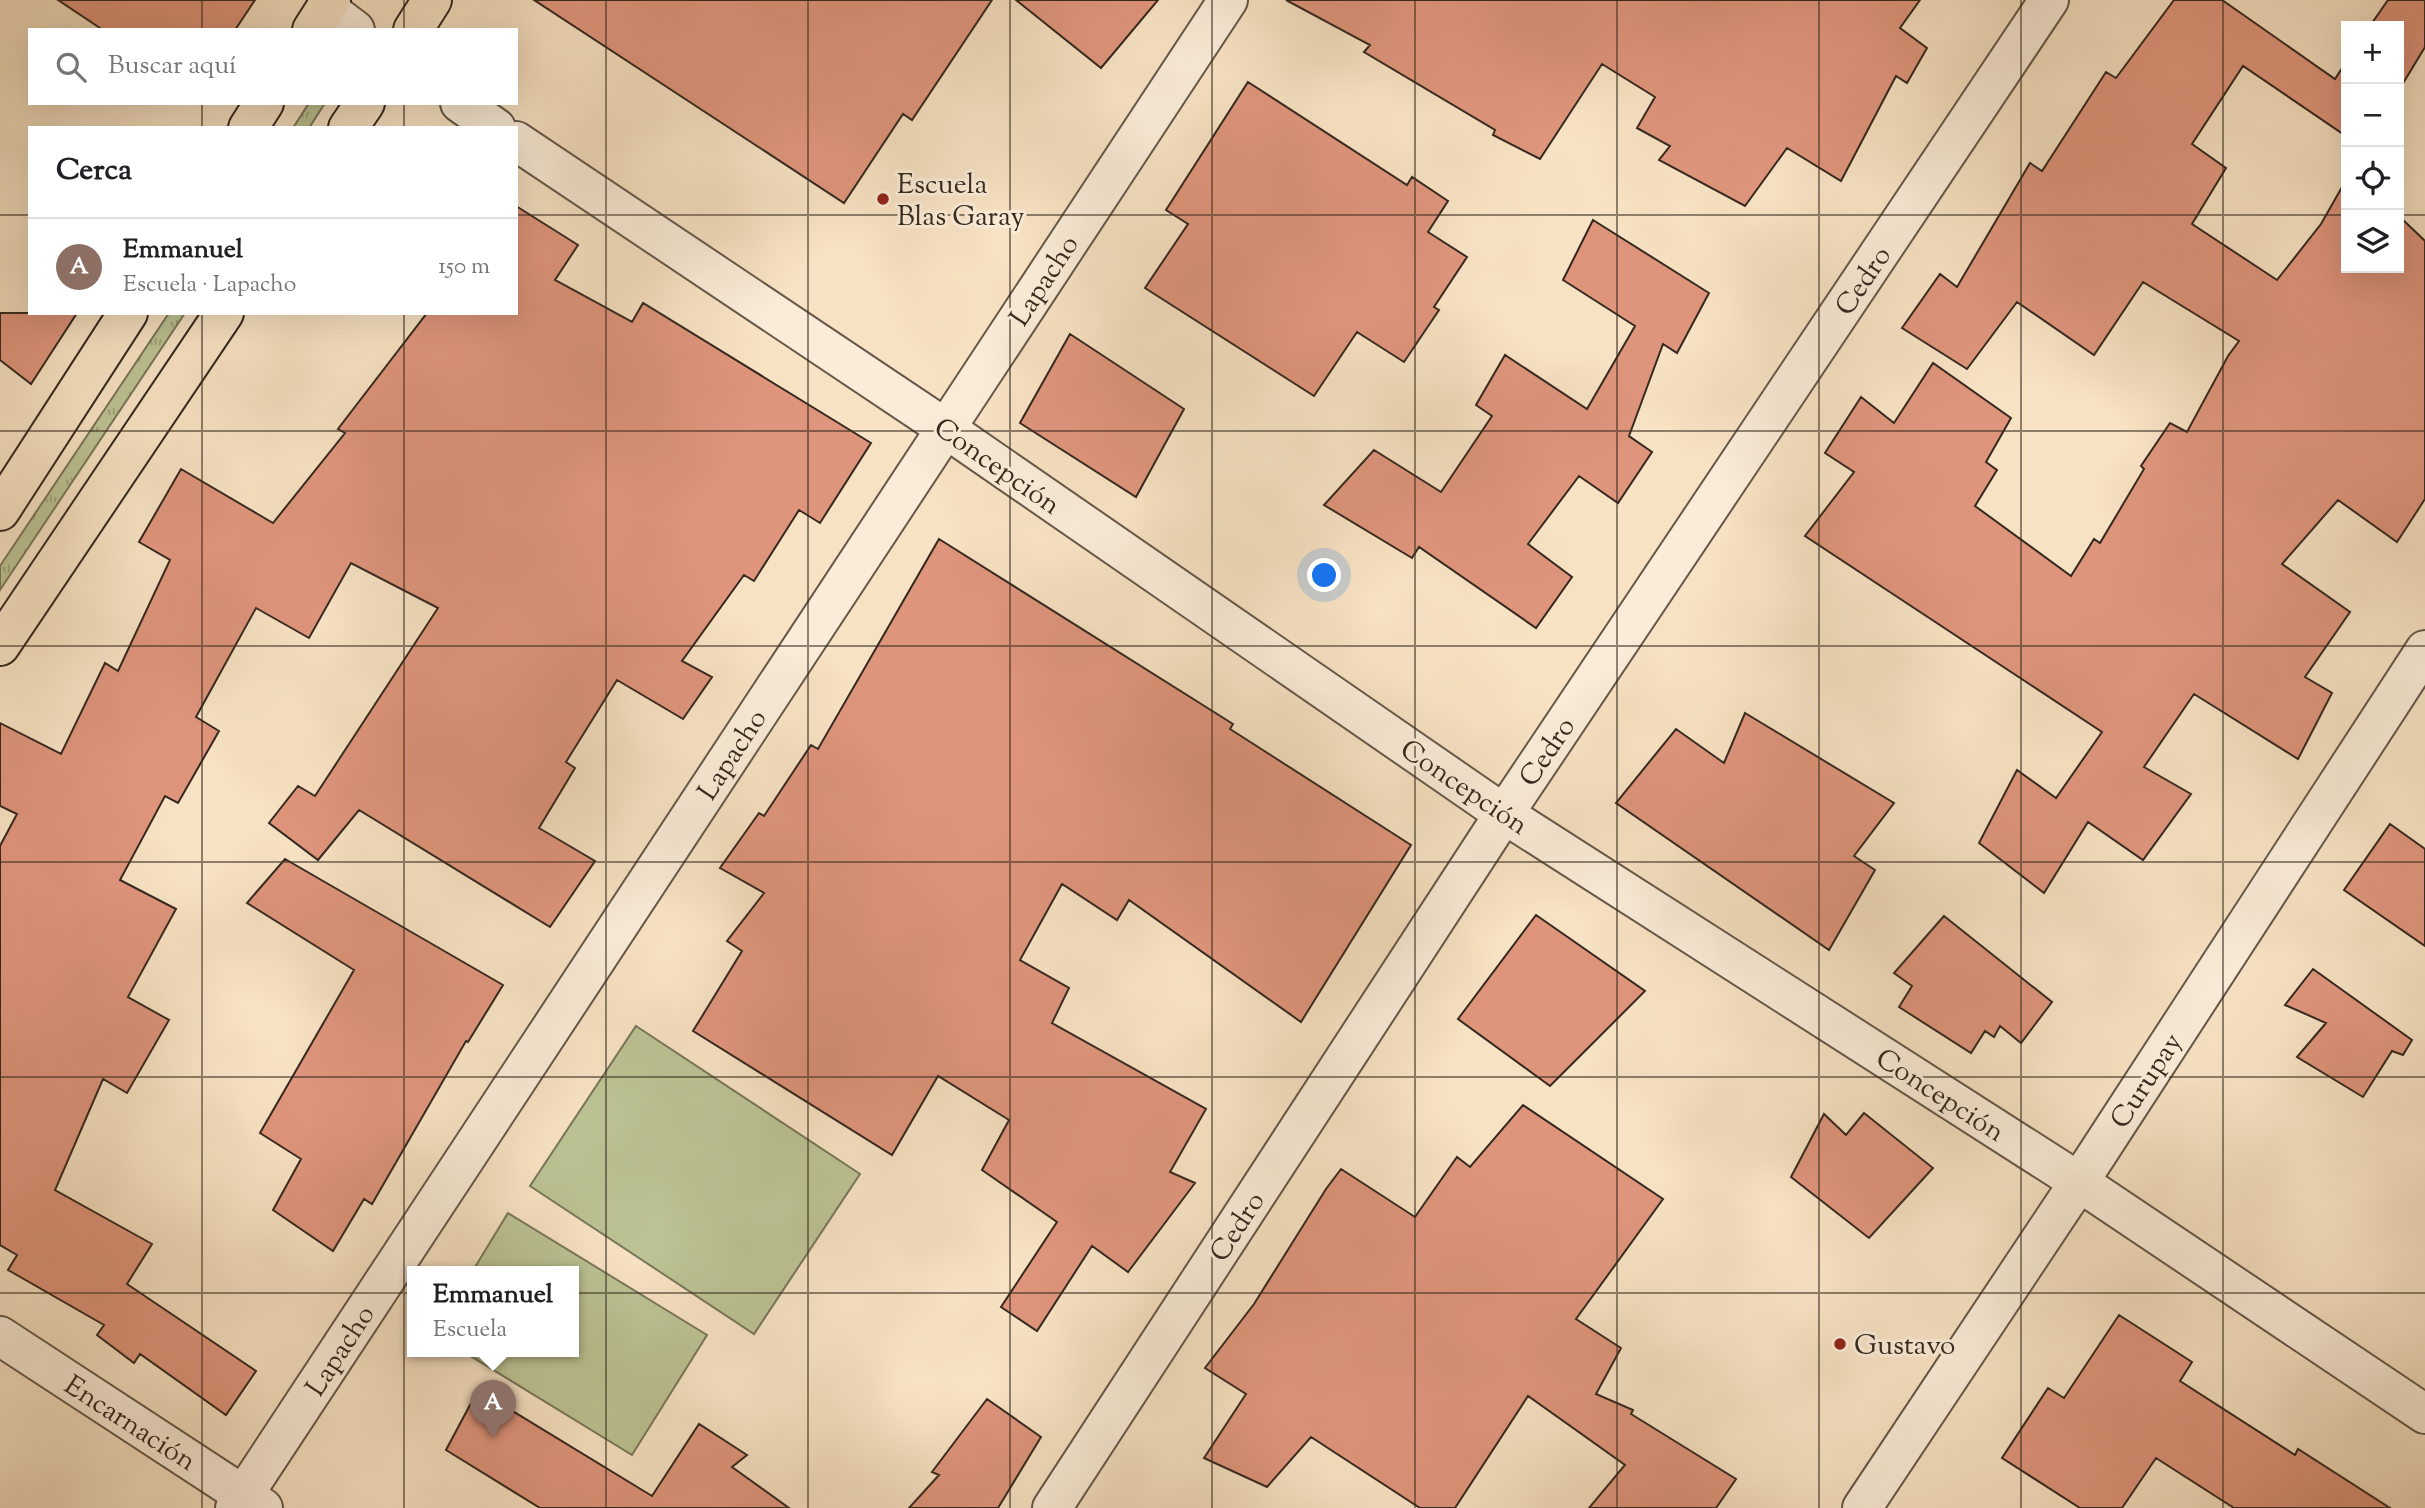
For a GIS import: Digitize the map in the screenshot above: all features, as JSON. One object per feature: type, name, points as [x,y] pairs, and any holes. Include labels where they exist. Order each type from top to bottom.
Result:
[{"type":"highway","points":[[414,28],[432,0]]},
{"type":"highway","points":[[249,126],[263,105]]},
{"type":"highway","points":[[349,126],[364,105]]},
{"type":"highway","points":[[0,511],[127,315]]},
{"type":"highway","points":[[0,646],[223,315]]},
{"type":"street","name":"Lapacho","points":[[247,1504],[945,428],[1228,0]]},
{"type":"street","name":"Cedro","points":[[1052,1508],[1504,814],[2049,0]]},
{"type":"street","points":[[463,105],[493,126]]},
{"type":"street","name":"Concepción","points":[[518,142],[945,428],[1504,814],[2079,1182],[2425,1415]]},
{"type":"street","name":"Curupay","points":[[1862,1508],[2079,1182],[2425,650]]},
{"type":"street","name":"Encarnación","points":[[0,1336],[247,1504]]},
{"type":"green space","points":[[308,105],[324,105],[310,126],[294,126]]},
{"type":"green space","points":[[168,315],[184,315],[0,590],[0,566]]},
{"type":"green space","points":[[636,1026],[860,1174],[754,1334],[530,1186]]},
{"type":"green space","points":[[508,1213],[707,1335],[632,1455],[472,1357],[579,1357],[579,1266],[476,1266]]},
{"type":"building","points":[[58,0],[255,0],[236,28],[100,28]]},
{"type":"building","points":[[534,0],[992,0],[912,120],[903,114],[844,203]]},
{"type":"building","points":[[1016,0],[1158,0],[1101,68]]},
{"type":"building","points":[[1286,0],[1920,0],[1900,28],[1927,48],[1907,83],[1896,76],[1841,181],[1787,148],[1745,206],[1659,160],[1670,146],[1637,128],[1655,97],[1602,64],[1540,159],[1493,135],[1495,130],[1364,52],[1370,45]]},
{"type":"building","points":[[2174,0],[2222,0],[2335,79],[2341,70],[2341,133],[2243,66],[2192,144],[2226,168],[2192,224],[2277,280],[2321,224],[2341,189],[2341,273],[2404,273],[2404,221],[2425,241],[2425,499],[2397,542],[2338,500],[2282,564],[2350,612],[2305,677],[2332,693],[2298,759],[2194,694],[2144,767],[2191,794],[2143,860],[2088,822],[2044,893],[1979,843],[2017,770],[2056,798],[2102,732],[1805,536],[1854,472],[1825,453],[1861,397],[1894,423],[1933,363],[2011,418],[1986,462],[1997,470],[1975,506],[2071,576],[2094,539],[2100,543],[2144,469],[2141,466],[2170,423],[2187,432],[2228,356],[2239,341],[2143,282],[2094,355],[2017,302],[1967,369],[1902,328],[1940,274],[1957,287],[2030,163],[2042,171],[2106,72],[2116,78]]},
{"type":"building","points":[[2388,0],[2425,0],[2425,47],[2404,82],[2404,21],[2373,21]]},
{"type":"building","points":[[1248,82],[1407,185],[1412,177],[1448,201],[1428,232],[1467,257],[1434,307],[1439,310],[1404,362],[1357,332],[1314,396],[1145,288],[1188,224],[1166,210]]},
{"type":"building","points":[[518,207],[578,245],[555,280],[632,322],[643,303],[871,443],[820,523],[799,510],[754,581],[744,575],[682,661],[712,677],[683,719],[617,680],[566,762],[575,768],[539,828],[595,861],[550,927],[359,810],[318,860],[269,823],[298,786],[315,796],[438,608],[351,563],[309,638],[256,608],[196,717],[219,731],[178,803],[165,796],[120,880],[176,909],[128,997],[169,1020],[127,1093],[103,1079],[55,1190],[152,1244],[127,1284],[256,1371],[226,1415],[140,1354],[134,1363],[97,1335],[104,1325],[8,1270],[17,1255],[0,1245],[0,846],[17,814],[0,806],[0,723],[61,754],[105,663],[118,671],[170,560],[139,542],[181,469],[273,523],[345,433],[338,429],[425,315],[518,315]]},
{"type":"building","points":[[1593,220],[1709,293],[1677,353],[1663,344],[1629,436],[1652,452],[1618,503],[1579,476],[1528,544],[1572,577],[1536,628],[1419,547],[1412,558],[1324,505],[1374,450],[1441,492],[1492,416],[1476,405],[1505,355],[1587,409],[1635,326],[1563,280]]},
{"type":"building","points":[[0,313],[76,315],[31,384],[0,360]]},
{"type":"building","points":[[1070,334],[1184,409],[1136,497],[1020,423]]},
{"type":"building","points":[[939,539],[1233,724],[1230,729],[1411,845],[1301,1022],[1129,900],[1117,920],[1062,884],[1020,960],[1069,988],[1052,1023],[1206,1109],[1170,1172],[1195,1183],[1128,1272],[1092,1246],[1037,1331],[1001,1307],[1057,1222],[982,1170],[1009,1120],[938,1076],[892,1155],[693,1031],[742,951],[727,941],[764,893],[720,868],[759,813],[764,816],[811,745],[818,749]]},
{"type":"building","points":[[1745,713],[1894,803],[1854,856],[1875,870],[1829,950],[1616,803],[1676,729],[1724,763]]},
{"type":"building","points":[[2390,824],[2425,849],[2425,946],[2344,890]]},
{"type":"building","points":[[285,859],[503,985],[468,1042],[466,1041],[372,1204],[364,1199],[333,1251],[273,1210],[301,1159],[260,1133],[354,970],[247,903]]},
{"type":"building","points":[[1536,915],[1645,991],[1550,1086],[1458,1019]]},
{"type":"building","points":[[1944,916],[2052,1002],[2021,1043],[2000,1026],[1994,1037],[1985,1031],[1971,1053],[1899,1007],[1912,986],[1894,973]]},
{"type":"building","points":[[2313,969],[2412,1040],[2403,1055],[2392,1051],[2363,1097],[2297,1057],[2326,1023],[2285,1005]]},
{"type":"building","points":[[1523,1105],[1663,1199],[1576,1319],[1621,1348],[1596,1394],[1633,1410],[1631,1414],[1736,1479],[1716,1508],[1589,1508],[1625,1465],[1528,1396],[1455,1508],[1420,1508],[1311,1437],[1267,1487],[1204,1458],[1246,1394],[1205,1368],[1254,1304],[1341,1169],[1415,1217],[1457,1157],[1470,1167]]},
{"type":"building","points":[[1864,1113],[1933,1168],[1869,1238],[1791,1177],[1824,1114],[1846,1135]]},
{"type":"building","points":[[2119,1315],[2192,1362],[2180,1381],[2295,1455],[2298,1449],[2390,1508],[2234,1508],[2156,1458],[2122,1508],[2080,1508],[2002,1458],[2048,1388],[2064,1398]]},
{"type":"building","points":[[478,1390],[652,1496],[699,1424],[747,1455],[732,1467],[789,1508],[540,1508],[446,1450]]},
{"type":"building","points":[[987,1399],[1041,1437],[998,1508],[909,1508],[939,1475],[932,1472]]},
{"type":"place","name":"Escuela Blas Garay","points":[[883,199]]},
{"type":"place","name":"Gustavo","points":[[1840,1344]]},
{"type":"place","name":"Emmanuel","points":[[493,1438]]}]
